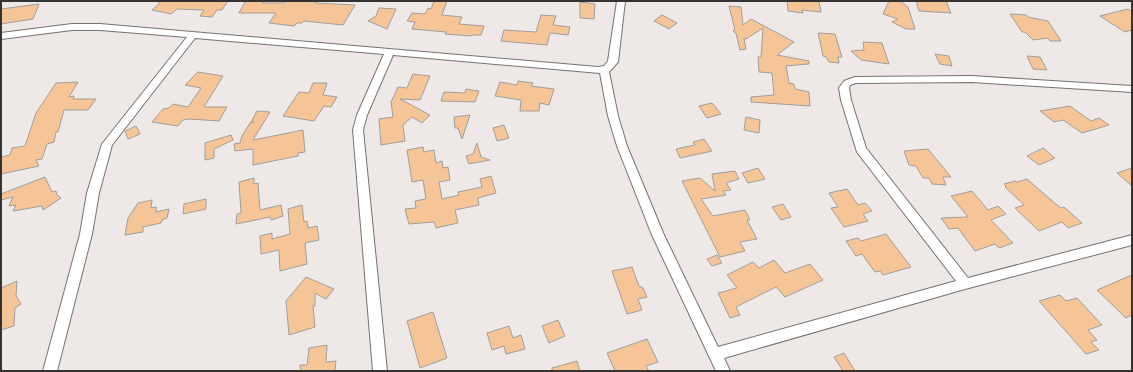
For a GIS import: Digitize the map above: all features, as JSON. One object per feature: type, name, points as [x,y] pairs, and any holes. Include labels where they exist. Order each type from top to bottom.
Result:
[{"type":"street","points":[[1,36],[84,26],[604,70],[607,69],[613,62],[621,1]]},
{"type":"street","points":[[50,371],[86,234],[93,193],[107,144],[193,35]]},
{"type":"street","points":[[380,371],[358,130],[362,115],[390,51]]},
{"type":"street","points":[[604,70],[613,116],[622,146],[658,235],[723,371]]},
{"type":"street","points":[[965,284],[861,149],[846,100],[844,88],[847,83],[855,80],[880,78],[972,79],[1132,89]]},
{"type":"street","points":[[716,354],[965,284],[1132,240]]},
{"type":"building","points":[[159,1],[228,1],[222,10],[217,10],[212,17],[200,16],[204,10],[177,9],[171,14],[152,10],[159,4]]},
{"type":"building","points":[[264,1],[263,3],[284,3],[286,1],[316,1],[315,3],[355,5],[343,25],[304,21],[302,23],[297,23],[294,26],[269,23],[276,13],[239,13],[245,2]]},
{"type":"building","points":[[434,1],[447,1],[442,15],[462,17],[459,24],[484,26],[481,35],[471,36],[445,34],[446,32],[412,29],[415,22],[407,21],[412,13],[425,14],[428,8],[431,9]]},
{"type":"building","points":[[787,1],[819,1],[821,12],[802,10],[803,13],[788,11]]},
{"type":"building","points":[[889,1],[900,1],[908,7],[915,29],[906,29],[892,22],[898,19],[883,14]]},
{"type":"building","points":[[916,1],[946,1],[951,13],[919,11]]},
{"type":"building","points":[[580,2],[595,4],[594,19],[580,18]]},
{"type":"building","points":[[39,4],[33,19],[1,24],[1,9]]},
{"type":"building","points":[[729,6],[741,7],[743,25],[751,19],[794,42],[777,55],[809,61],[809,64],[786,66],[789,83],[794,84],[795,89],[809,92],[810,106],[751,102],[751,97],[774,95],[772,73],[759,72],[758,57],[761,57],[763,28],[746,39],[744,38],[746,49],[740,50],[736,33],[733,31],[735,30]]},
{"type":"building","points":[[379,8],[396,9],[387,29],[368,21],[376,16]]},
{"type":"building","points":[[1128,9],[1132,12],[1132,30],[1125,32],[1100,16]]},
{"type":"building","points":[[1010,14],[1026,15],[1028,17],[1048,21],[1061,41],[1050,41],[1048,38],[1033,40],[1025,32],[1022,32]]},
{"type":"building","points":[[541,15],[556,16],[553,25],[570,27],[568,35],[550,33],[547,45],[501,41],[504,30],[536,32]]},
{"type":"building","points":[[662,15],[677,23],[669,29],[654,21]]},
{"type":"building","points":[[818,33],[835,34],[842,57],[838,57],[839,63],[829,62],[826,57],[823,56]]},
{"type":"building","points":[[863,42],[882,43],[889,64],[861,60],[851,51],[864,50]]},
{"type":"building","points":[[935,54],[949,56],[952,66],[940,64]]},
{"type":"building","points":[[1027,56],[1040,57],[1047,70],[1033,69]]},
{"type":"building","points":[[198,72],[223,76],[204,107],[227,107],[219,121],[189,119],[183,120],[178,126],[152,122],[163,109],[169,108],[173,104],[188,107],[201,88],[185,85]]},
{"type":"building","points":[[413,74],[430,76],[420,100],[400,99],[430,115],[422,123],[412,117],[403,125],[405,141],[381,145],[379,119],[393,117],[391,102],[398,87],[407,88]]},
{"type":"building","points":[[518,81],[533,83],[531,86],[554,89],[549,105],[540,103],[539,111],[520,111],[521,100],[495,96],[500,82],[517,85]]},
{"type":"building","points":[[78,82],[69,97],[74,96],[73,99],[96,99],[88,110],[64,110],[54,142],[47,144],[42,159],[36,160],[39,166],[1,174],[1,157],[10,155],[12,148],[25,146],[36,113],[56,83]]},
{"type":"building","points":[[313,83],[327,83],[323,95],[337,97],[331,107],[324,106],[314,121],[283,116],[299,92],[309,93]]},
{"type":"building","points":[[466,89],[479,91],[475,102],[441,101],[444,92],[465,93]]},
{"type":"building","points":[[712,103],[721,114],[707,118],[699,106]]},
{"type":"building","points":[[1070,106],[1091,121],[1099,118],[1109,125],[1082,133],[1063,120],[1054,122],[1040,111]]},
{"type":"building","points":[[257,111],[270,112],[253,140],[303,130],[305,152],[298,153],[298,156],[253,165],[253,149],[235,151],[234,144],[240,143],[242,136],[250,123],[254,122],[251,122]]},
{"type":"building","points":[[470,115],[462,139],[458,128],[455,128],[454,117]]},
{"type":"building","points":[[746,117],[760,120],[759,133],[744,130]]},
{"type":"building","points":[[504,125],[509,138],[497,141],[493,128]]},
{"type":"building","points":[[136,126],[140,134],[128,139],[125,131]]},
{"type":"building","points":[[231,135],[233,140],[214,149],[214,158],[205,160],[205,143]]},
{"type":"building","points":[[704,139],[712,151],[680,158],[676,149],[695,145],[693,142]]},
{"type":"building","points":[[477,143],[481,157],[490,160],[469,164],[466,156],[473,154]]},
{"type":"building","points":[[423,147],[424,152],[434,150],[436,163],[442,161],[443,168],[448,167],[450,180],[439,182],[442,199],[459,195],[458,192],[482,187],[480,179],[491,176],[496,193],[478,198],[479,205],[455,210],[458,223],[436,228],[434,222],[409,224],[405,209],[416,208],[415,201],[426,199],[423,180],[412,182],[407,150]]},
{"type":"building","points":[[1043,148],[1055,158],[1039,165],[1027,156]]},
{"type":"building","points":[[928,149],[951,177],[943,177],[946,185],[932,184],[929,178],[923,178],[916,166],[909,165],[904,151]]},
{"type":"building","points":[[758,168],[765,179],[748,183],[742,173]]},
{"type":"building","points":[[1132,168],[1132,186],[1117,173]]},
{"type":"building","points":[[735,171],[739,179],[726,183],[731,190],[723,191],[726,195],[701,199],[713,216],[745,210],[750,220],[747,220],[757,239],[740,242],[745,251],[720,257],[682,181],[700,178],[715,191],[712,174]]},
{"type":"building","points":[[45,177],[52,192],[56,191],[57,195],[61,198],[43,210],[42,206],[13,211],[16,205],[9,206],[13,197],[1,200],[1,194]]},
{"type":"building","points":[[254,178],[254,184],[258,183],[260,210],[281,205],[283,216],[271,220],[270,217],[236,224],[237,214],[241,213],[239,182]]},
{"type":"building","points":[[1027,179],[1061,208],[1064,207],[1082,223],[1068,228],[1062,222],[1039,231],[1015,208],[1024,205],[1005,187],[1006,186],[1004,184]]},
{"type":"building","points":[[847,189],[858,205],[865,203],[872,211],[863,214],[868,221],[844,227],[831,208],[838,207],[829,193]]},
{"type":"building","points":[[972,191],[988,210],[998,206],[1006,214],[991,220],[1013,243],[999,248],[995,244],[975,251],[958,228],[949,229],[941,218],[968,217],[951,196]]},
{"type":"building","points":[[206,199],[206,209],[183,214],[184,204]]},
{"type":"building","points":[[152,200],[151,208],[156,207],[156,212],[169,209],[167,218],[162,220],[161,223],[143,227],[143,232],[125,235],[128,218],[138,203]]},
{"type":"building","points":[[783,204],[791,217],[781,220],[772,207]]},
{"type":"building","points":[[302,205],[304,222],[307,221],[308,228],[317,226],[319,240],[305,243],[307,264],[280,271],[279,250],[261,254],[260,236],[272,233],[272,239],[290,234],[288,209]]},
{"type":"building","points":[[886,234],[911,267],[883,275],[880,271],[875,272],[862,254],[856,256],[846,241],[858,238],[861,241]]},
{"type":"building","points":[[717,255],[722,263],[712,266],[707,259]]},
{"type":"building","points":[[774,260],[785,273],[810,264],[823,280],[785,297],[776,287],[736,307],[740,315],[730,318],[718,293],[737,288],[727,275],[753,262],[759,268]]},
{"type":"building","points":[[632,267],[639,286],[643,288],[647,297],[638,299],[642,310],[627,314],[612,271]]},
{"type":"building","points":[[1132,275],[1132,315],[1126,318],[1097,290]]},
{"type":"building","points":[[306,277],[334,289],[326,299],[315,293],[315,306],[313,306],[315,327],[289,335],[286,301]]},
{"type":"building","points":[[17,281],[16,296],[21,304],[15,308],[14,326],[1,330],[1,288]]},
{"type":"building","points":[[1060,295],[1066,301],[1077,298],[1102,325],[1088,330],[1097,340],[1091,342],[1099,350],[1086,354],[1039,301]]},
{"type":"building","points":[[433,312],[447,358],[420,368],[407,321]]},
{"type":"building","points":[[558,320],[565,336],[549,343],[542,326]]},
{"type":"building","points":[[509,326],[513,338],[521,335],[525,349],[506,354],[504,346],[492,350],[487,333]]},
{"type":"building","points":[[647,339],[658,362],[646,366],[649,371],[615,371],[607,353]]},
{"type":"building","points":[[327,345],[326,362],[336,361],[335,371],[301,371],[300,365],[307,365],[309,348]]},
{"type":"building","points":[[844,353],[855,371],[843,371],[834,357]]},
{"type":"building","points":[[577,361],[580,371],[552,371],[552,368]]}]
